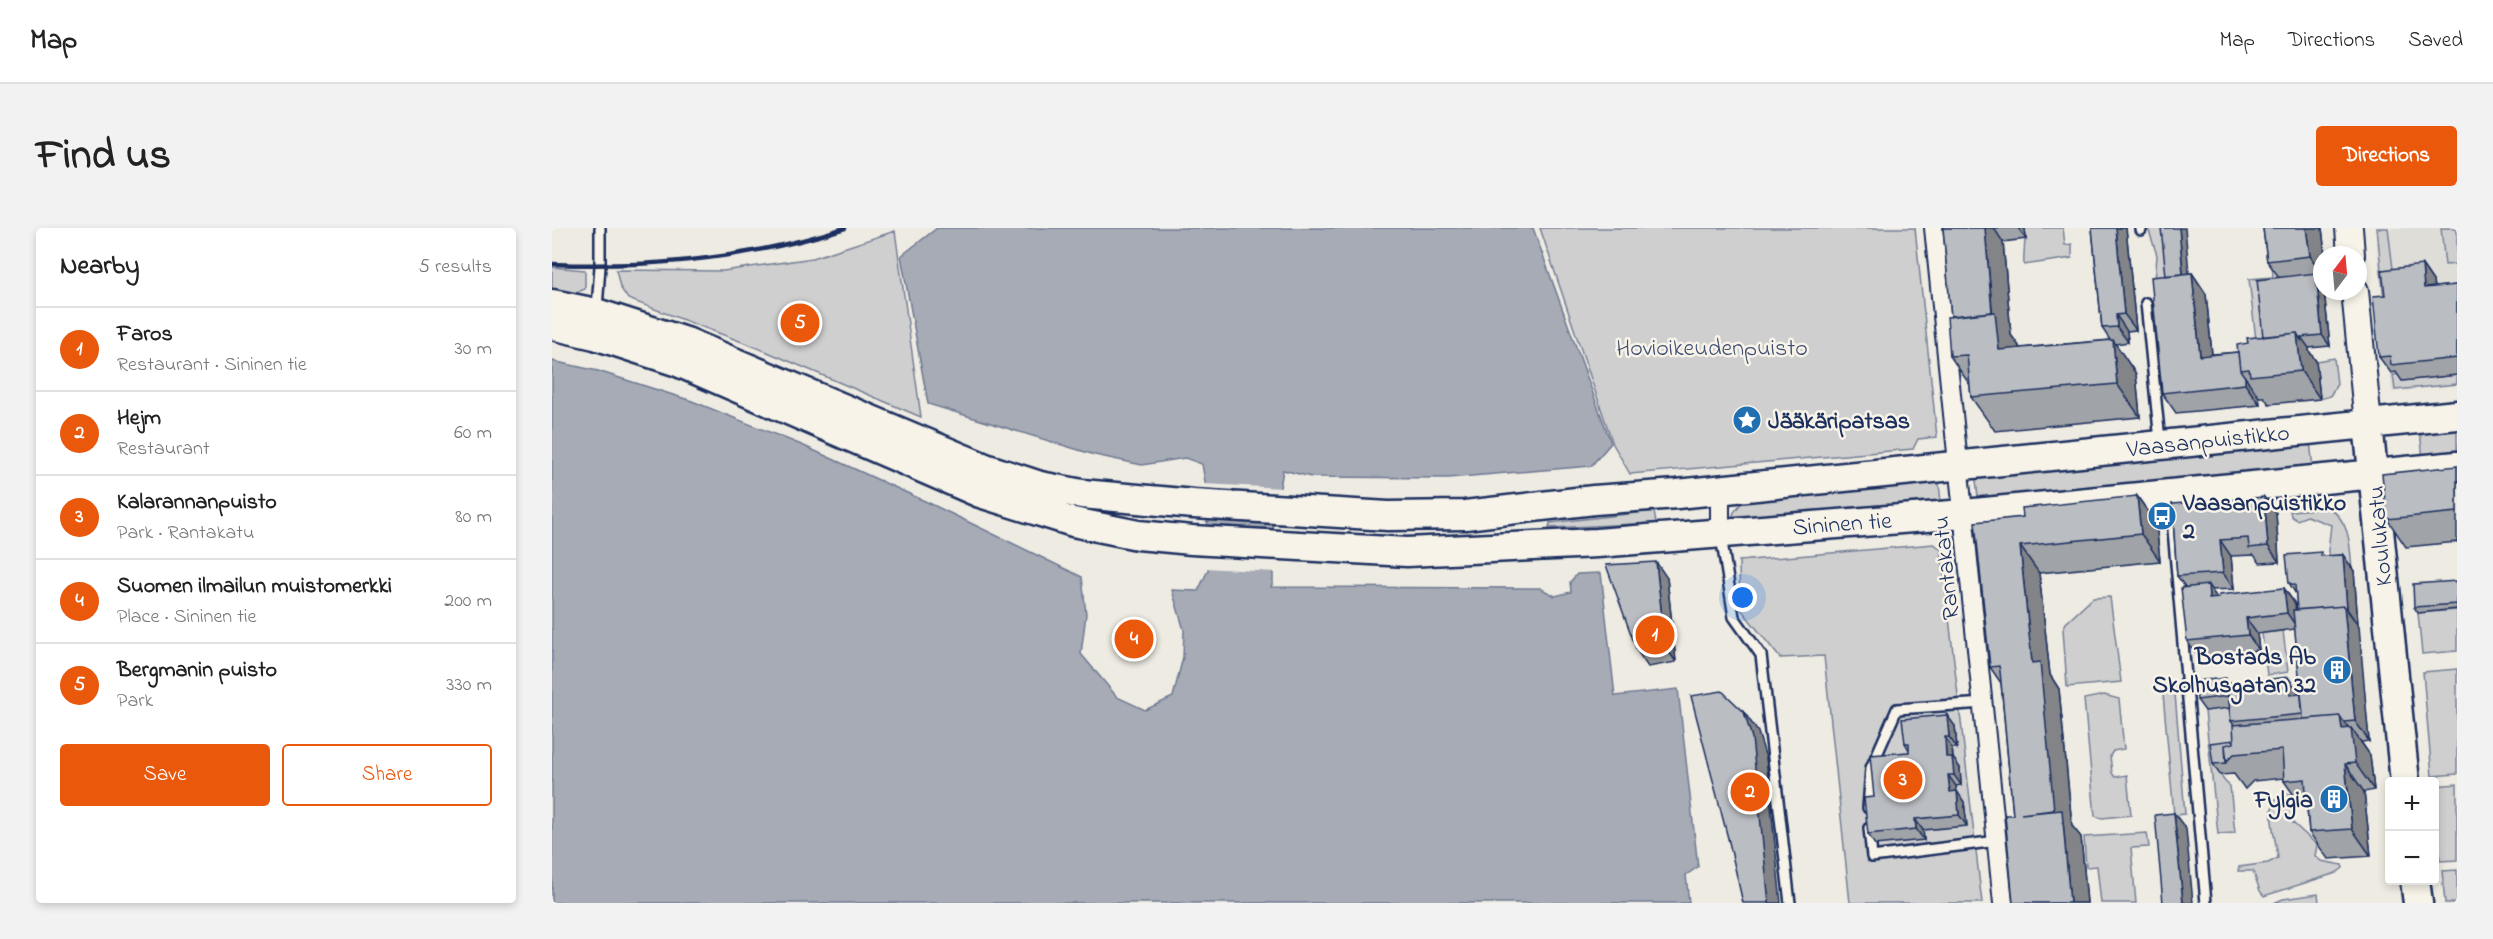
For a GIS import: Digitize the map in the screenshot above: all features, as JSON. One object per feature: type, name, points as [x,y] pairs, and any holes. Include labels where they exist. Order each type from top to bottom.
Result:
[{"type":"main road","points":[[2349,228],[2350,246]]},
{"type":"main road","name":"Koulukatu","points":[[2356,300],[2403,777]]},
{"type":"main road","points":[[552,304],[595,324]]},
{"type":"main road","points":[[552,325],[595,324]]},
{"type":"main road","name":"Sininen tie","points":[[595,324],[686,342],[985,468],[1040,486],[1082,494],[1194,504],[1388,516],[1465,514],[1958,465]]},
{"type":"main road","name":"Sininen tie","points":[[595,324],[980,492],[1073,522],[1138,535],[1407,552],[1597,543],[1964,514]]},
{"type":"main road","name":"Vaasanpuistikko","points":[[1958,465],[2457,415]]},
{"type":"main road","name":"Vaasanpuistikko","points":[[1964,514],[2457,466]]},
{"type":"main road","points":[[2416,885],[2418,903]]},
{"type":"street","name":"Rantakatu","points":[[1934,228],[2003,903]]},
{"type":"street","points":[[1720,489],[1720,532]]},
{"type":"lane","points":[[595,324],[600,266],[600,228]]},
{"type":"lane","points":[[2146,303],[2160,446]]},
{"type":"lane","points":[[2170,494],[2206,903]]},
{"type":"lane","points":[[1720,532],[1734,617],[1761,654],[1790,903]]},
{"type":"lane","points":[[1984,703],[1897,709],[1871,768],[1867,813],[1872,857],[1997,841]]},
{"type":"shaded area","points":[[937,228],[1533,228],[1611,443],[1591,466],[1448,478],[1311,477],[1283,470],[1273,528],[1273,582],[1271,587],[1540,588],[1555,596],[1571,592],[1570,582],[1577,574],[1601,573],[1615,696],[1678,689],[1698,867],[1686,875],[1689,903],[552,903],[552,361],[598,371],[692,401],[804,446],[1082,577],[1086,614],[1081,654],[1117,697],[1145,710],[1173,697],[1183,657],[1184,630],[1172,590],[1198,591],[1208,570],[1207,493],[1202,464],[1185,458],[1142,465],[1095,455],[928,404],[901,256]]},
{"type":"shaded area","points":[[2375,228],[2457,228],[2457,385],[2392,392]]},
{"type":"green space","name":"Hovioikeudenpuisto","points":[[1540,228],[1915,228],[1937,437],[1918,439],[1913,449],[1630,474],[1613,444]]},
{"type":"green space","points":[[2025,228],[2063,228],[2065,245],[2072,244],[2072,258],[2024,265]]},
{"type":"green space","points":[[2148,228],[2168,228],[2174,297],[2154,294],[2157,255]]},
{"type":"green space","points":[[2377,228],[2388,228],[2393,269],[2385,310]]},
{"type":"green space","points":[[2441,228],[2457,228],[2457,264],[2445,265]]},
{"type":"green space","points":[[895,231],[921,417],[758,348],[628,299],[620,287],[616,270],[723,271],[813,258]]},
{"type":"green space","points":[[2283,262],[2272,365],[2257,349],[2249,279],[2273,277],[2272,263]]},
{"type":"green space","points":[[552,267],[585,270],[585,289],[572,294],[552,291]]},
{"type":"green space","points":[[2334,358],[2337,384],[2330,396],[2320,399],[2316,361]]},
{"type":"green space","points":[[2401,374],[2402,381],[2457,375],[2457,384],[2395,390],[2393,375]]},
{"type":"green space","points":[[2457,427],[2457,455],[2423,459],[2420,431]]},
{"type":"green space","points":[[2310,441],[2313,469],[1983,502],[1978,497],[1976,480],[1980,475]]},
{"type":"green space","points":[[1932,481],[1939,484],[1941,502],[1731,521],[1734,512],[1744,500]]},
{"type":"green space","points":[[2329,508],[2342,520],[2348,536],[2352,571],[2332,568],[2328,551],[2331,525],[2307,516],[2297,520],[2291,516],[2290,511]]},
{"type":"green space","points":[[1654,511],[1656,523],[1549,528],[1550,523]]},
{"type":"green space","points":[[1934,544],[1941,549],[1982,903],[1850,903],[1824,656],[1780,658],[1740,608],[1739,561]]},
{"type":"green space","points":[[2110,597],[2121,682],[2067,687],[2063,629],[2066,623],[2093,598]]},
{"type":"green space","points":[[2457,610],[2457,651],[2422,654],[2418,613]]},
{"type":"green space","points":[[2283,631],[2288,672],[2267,675],[2262,633]]},
{"type":"green space","points":[[2457,669],[2457,774],[2432,776],[2423,672]]},
{"type":"green space","points":[[2174,682],[2185,814],[2174,815],[2162,683]]},
{"type":"green space","points":[[2104,695],[2119,699],[2124,749],[2113,751],[2110,756],[2112,773],[2115,777],[2127,775],[2131,815],[2102,818],[2095,816],[2084,699]]},
{"type":"green space","points":[[2239,706],[2242,737],[2218,754],[2221,776],[2230,786],[2235,833],[2218,834],[2205,711]]},
{"type":"green space","points":[[2457,784],[2457,860],[2440,861],[2439,786]]},
{"type":"green space","points":[[2284,794],[2291,794],[2293,823],[2317,845],[2315,856],[2321,861],[2342,865],[2343,868],[2336,873],[2264,896],[2253,871],[2238,871],[2239,867],[2268,863],[2278,858],[2272,812],[2277,798]]},
{"type":"green space","points":[[2147,833],[2149,847],[2131,848],[2136,903],[2101,903],[2097,866],[2086,867],[2084,837]]},
{"type":"green space","points":[[2457,870],[2457,903],[2445,903],[2442,871]]},
{"type":"green space","points":[[2318,894],[2319,903],[2274,903],[2283,899]]},
{"type":"pier","points":[[1203,484],[1282,488],[1276,524],[1204,519]]},
{"type":"pier","points":[[1205,529],[1275,534],[1275,572],[1205,568]]},
{"type":"building","points":[[1943,228],[1985,228],[1992,312],[1951,316]]},
{"type":"building","points":[[2092,228],[2116,228],[2124,314],[2116,315],[2117,327],[2102,328]]},
{"type":"building","points":[[2161,228],[2179,228],[2183,274],[2166,276]]},
{"type":"building","points":[[2263,228],[2306,228],[2310,256],[2267,261]]},
{"type":"building","points":[[2422,265],[2424,288],[2457,285],[2457,358],[2391,365],[2390,356],[2379,357],[2373,296],[2385,295],[2382,270]]},
{"type":"building","points":[[2192,273],[2200,356],[2238,352],[2240,370],[2245,377],[2245,384],[2162,393],[2151,277]]},
{"type":"building","points":[[2313,273],[2313,300],[2319,300],[2322,335],[2301,337],[2301,340],[2297,333],[2263,337],[2257,280]]},
{"type":"building","points":[[1995,312],[1999,350],[2113,340],[2117,384],[1971,397],[1967,355],[1950,356],[1947,317]]},
{"type":"building","points":[[2297,333],[2301,371],[2250,376],[2249,369],[2240,370],[2237,345],[2248,343],[2247,338]]},
{"type":"building","points":[[2457,466],[2457,512],[2387,519],[2382,474]]},
{"type":"building","points":[[2137,496],[2141,534],[2020,546],[2032,663],[2040,662],[2054,810],[2021,814],[2062,810],[2070,903],[2013,903],[2005,815],[2013,815],[2000,671],[1999,666],[1990,667],[1975,522],[2023,517],[2022,508]]},
{"type":"building","points":[[2264,497],[2268,546],[2249,548],[2248,538],[2220,540],[2223,573],[2177,576],[2172,504]]},
{"type":"building","points":[[2321,552],[2321,556],[2343,555],[2347,609],[2344,606],[2297,610],[2295,585],[2289,583],[2286,555]]},
{"type":"building","points":[[1656,562],[1665,646],[1637,651],[1606,565]]},
{"type":"building","points":[[2457,581],[2457,604],[2414,607],[2413,584]]},
{"type":"building","points":[[2208,585],[2209,599],[2219,598],[2219,595],[2284,588],[2287,613],[2246,618],[2248,635],[2187,641],[2181,588]]},
{"type":"building","points":[[2344,606],[2355,721],[2344,722],[2340,716],[2303,719],[2293,610]]},
{"type":"building","points":[[2288,677],[2290,695],[2301,694],[2303,714],[2231,721],[2227,684]]},
{"type":"building","points":[[2226,678],[2228,696],[2197,700],[2195,681]]},
{"type":"building","points":[[1722,691],[1744,712],[1752,738],[1769,903],[1743,903],[1691,696]]},
{"type":"building","points":[[1947,715],[1949,737],[1945,737],[1946,757],[1952,757],[1954,775],[1948,775],[1950,792],[1957,791],[1959,815],[1915,819],[1916,829],[1868,834],[1864,798],[1874,797],[1870,755],[1909,752],[1909,743],[1905,743],[1902,719]]},
{"type":"building","points":[[2340,716],[2342,729],[2351,728],[2355,763],[2345,764],[2352,829],[2309,832],[2305,779],[2284,781],[2282,750],[2234,754],[2226,762],[2225,745],[2234,743],[2233,725]]},
{"type":"building","points":[[2234,740],[2234,743],[2225,745],[2227,763],[2213,764],[2210,743]]},
{"type":"building","points":[[2174,813],[2183,903],[2163,903],[2155,815]]},
{"type":"railway","points":[[552,264],[663,263],[700,259],[773,247],[845,228]]},
{"type":"place","name":"Bergmanin puisto","points":[[800,323]]},
{"type":"place","name":"Jääkäripatsas","points":[[1747,420]]},
{"type":"place","name":"Vaasanpuistikko 2","points":[[2162,516]]},
{"type":"place","name":"Faros","points":[[1655,635]]},
{"type":"place","name":"Suomen ilmailun muistomerkki","points":[[1134,639]]},
{"type":"place","name":"Bostads Ab Skolhusgatan 32","points":[[2337,670]]},
{"type":"place","name":"Kalarannanpuisto","points":[[1903,780]]},
{"type":"place","name":"Hejm","points":[[1750,792]]},
{"type":"place","name":"Fylgia","points":[[2334,799]]}]
